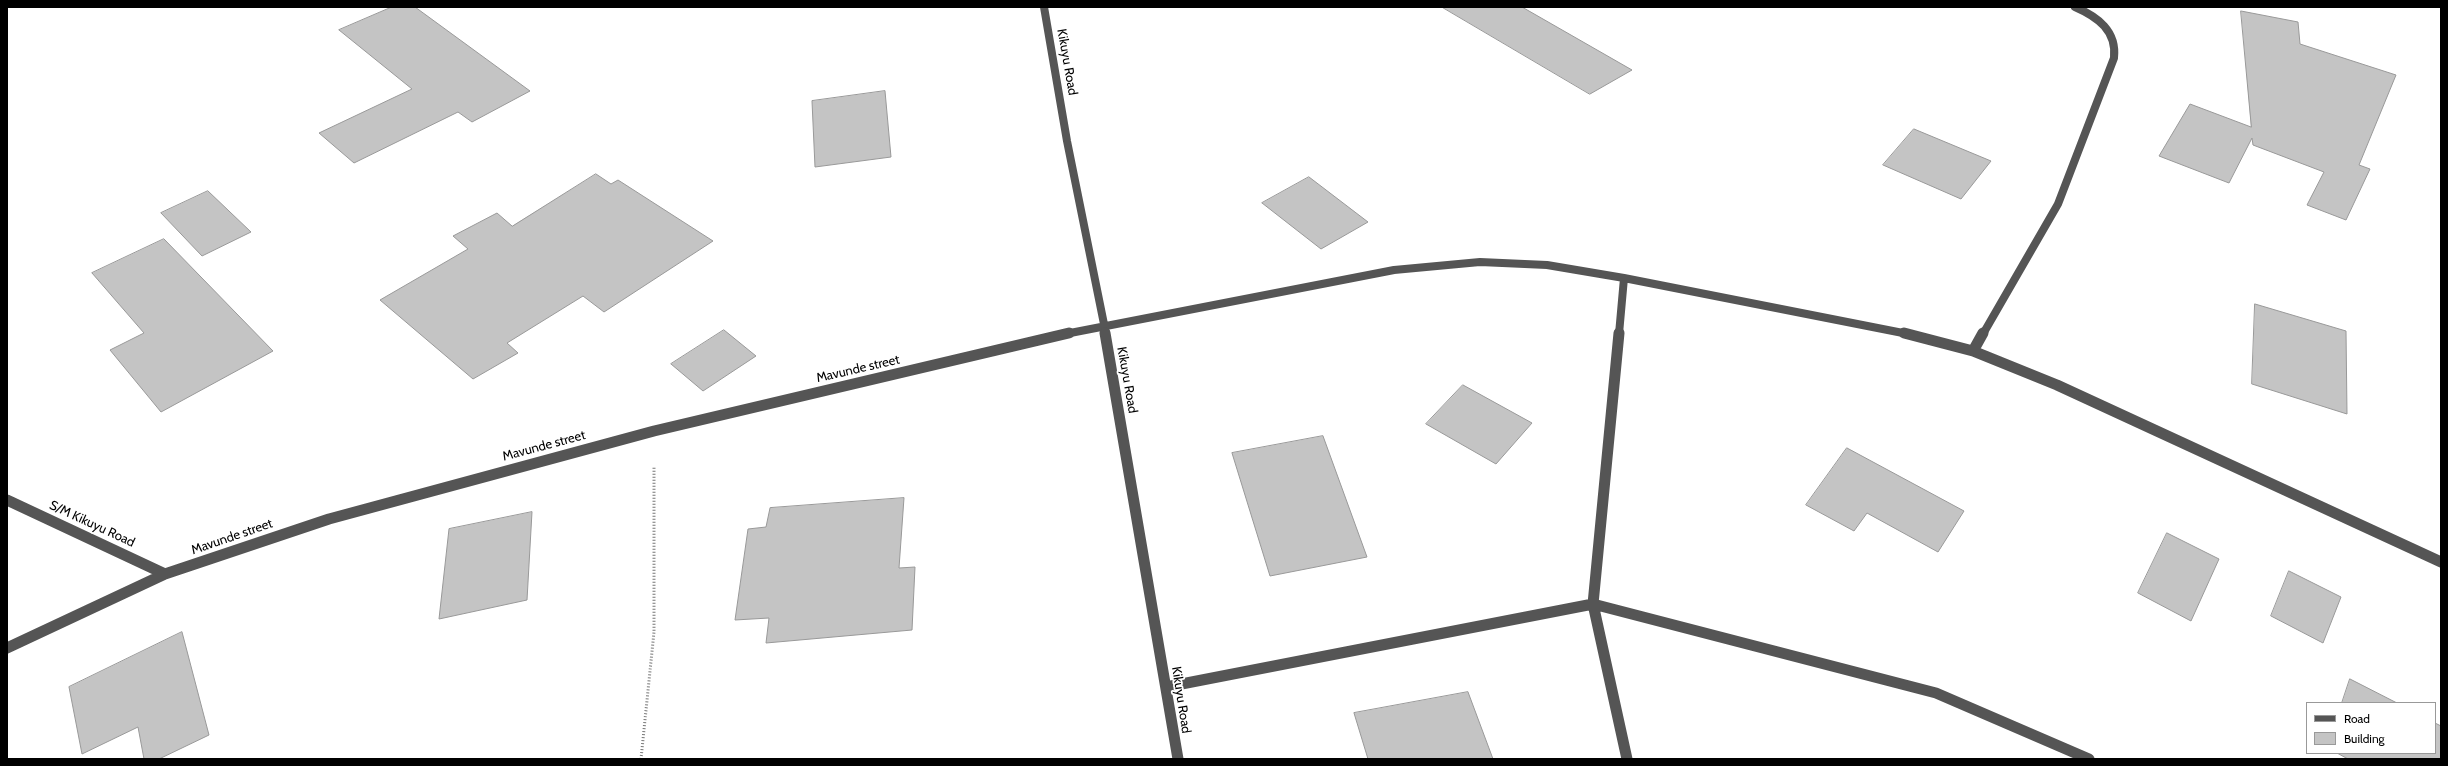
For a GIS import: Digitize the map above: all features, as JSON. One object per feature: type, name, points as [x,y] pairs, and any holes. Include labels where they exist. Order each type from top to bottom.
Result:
[{"type":"street","name":"Kikuyu Road","points":[[1044,7],[1067,141],[1104,325],[1178,759]]},
{"type":"street","points":[[1973,351],[2058,204],[2117,48],[2113,35],[2098,20],[2075,7]]},
{"type":"street","name":"Mavunde street","points":[[7,648],[165,574],[329,519],[654,431],[1104,325],[1394,270],[1472,262],[1547,265],[1624,278],[1884,328],[1973,351],[2121,414],[2441,562]]},
{"type":"street","points":[[1624,278],[1593,604],[1627,759]]},
{"type":"street","name":"S/M Kikuyu Road","points":[[7,500],[165,574]]},
{"type":"street","points":[[1166,687],[1593,604],[1936,693],[2089,759]]},
{"type":"path","points":[[641,759],[654,632],[654,431]]},
{"type":"building","points":[[392,7],[415,7],[530,91],[472,122],[458,112],[354,163],[319,133],[412,89],[339,30]]},
{"type":"building","points":[[1442,7],[1522,7],[1632,70],[1590,94]]},
{"type":"building","points":[[2241,11],[2298,22],[2300,44],[2396,75],[2359,165],[2370,169],[2346,220],[2307,205],[2324,172],[2253,145],[2252,138],[2229,183],[2159,156],[2190,104],[2251,127]]},
{"type":"building","points":[[885,91],[891,157],[815,167],[812,101]]},
{"type":"building","points":[[1914,129],[1991,161],[1961,199],[1883,165]]},
{"type":"building","points":[[596,174],[611,184],[618,180],[713,241],[604,312],[583,296],[507,343],[518,353],[473,379],[380,300],[468,249],[453,236],[497,213],[512,226]]},
{"type":"building","points":[[1309,177],[1368,222],[1321,249],[1262,203]]},
{"type":"building","points":[[208,191],[251,232],[202,256],[161,213]]},
{"type":"building","points":[[164,239],[273,351],[161,412],[110,350],[144,333],[92,273]]},
{"type":"building","points":[[2255,304],[2346,331],[2347,414],[2252,384]]},
{"type":"building","points":[[724,330],[756,356],[703,391],[671,364]]},
{"type":"building","points":[[1463,385],[1532,423],[1496,464],[1426,424]]},
{"type":"building","points":[[1323,436],[1367,557],[1270,576],[1232,453]]},
{"type":"building","points":[[1847,448],[1964,511],[1938,552],[1867,513],[1854,531],[1806,505]]},
{"type":"building","points":[[904,498],[899,568],[915,567],[912,630],[766,643],[769,618],[735,620],[748,529],[766,527],[770,508]]},
{"type":"building","points":[[532,512],[527,600],[439,619],[449,529]]},
{"type":"building","points":[[2167,533],[2219,559],[2191,621],[2138,593]]},
{"type":"building","points":[[2289,571],[2341,597],[2323,643],[2271,616]]},
{"type":"building","points":[[182,632],[209,735],[159,759],[144,759],[138,727],[82,754],[69,687]]},
{"type":"building","points":[[2350,679],[2395,702],[2342,702]]},
{"type":"building","points":[[1468,692],[1493,759],[1368,759],[1354,713]]},
{"type":"building","points":[[2436,724],[2441,726],[2441,759],[2348,759],[2339,754],[2436,754]]}]
